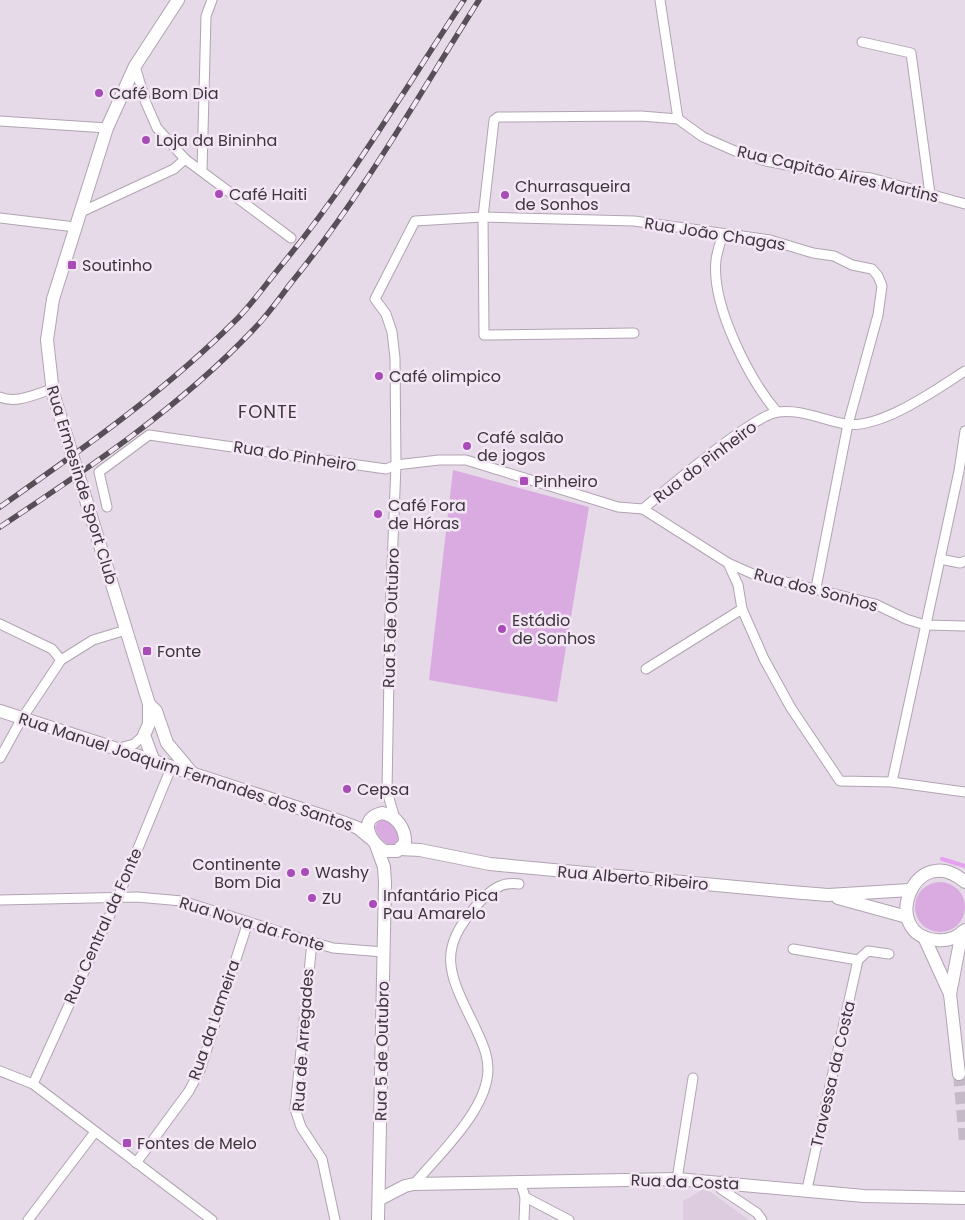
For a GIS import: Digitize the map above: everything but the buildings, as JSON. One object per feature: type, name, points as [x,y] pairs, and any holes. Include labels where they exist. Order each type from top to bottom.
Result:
[{"type":"main road","points":[[135,66],[178,0]]},
{"type":"main road","name":"Rua Ermesinde Sport Club","points":[[135,66],[106,128],[53,299],[47,340],[52,389],[149,704],[149,724],[144,735]]},
{"type":"main road","name":"Rua Ermesinde Sport Club","points":[[149,704],[156,711],[167,743],[193,774]]},
{"type":"main road","name":"Rua Manuel Joaquim Fernandes dos Santos","points":[[0,711],[21,720],[345,823],[358,828],[373,841]]},
{"type":"main road","points":[[144,735],[154,762]]},
{"type":"main road","points":[[154,762],[167,743]]},
{"type":"main road","points":[[345,823],[388,814],[398,822],[406,835],[405,842],[399,850],[384,851],[373,841],[367,829],[372,818]]},
{"type":"main road","name":"Rua Alberto Ribeiro","points":[[398,822],[415,840],[438,854]]},
{"type":"main road","name":"Rua 5 de Outubro","points":[[373,841],[384,866],[385,883],[381,1178],[378,1220]]},
{"type":"main road","name":"Rua Alberto Ribeiro","points":[[399,850],[438,854],[490,864],[828,895],[910,890]]},
{"type":"main road","name":"Rua 5 de Outubro","points":[[385,883],[390,862],[399,850]]},
{"type":"main road","points":[[964,931],[944,940],[924,937],[917,932],[907,917],[906,908],[910,890],[916,881],[926,874],[948,872],[965,882]]},
{"type":"main road","name":"Rua Alberto Ribeiro","points":[[828,895],[907,917]]},
{"type":"main road","points":[[950,994],[964,931]]},
{"type":"main road","points":[[924,937],[950,994],[959,1074]]},
{"type":"main road","name":"Rua da Costa","points":[[381,1178],[410,1185],[677,1178],[807,1189],[864,1196],[963,1199]]},
{"type":"main road","name":"Rua da Costa","points":[[380,1199],[410,1185]]},
{"type":"street","points":[[202,171],[206,16],[212,0]]},
{"type":"street","points":[[634,333],[484,335],[483,217],[494,120],[498,117],[641,116],[678,119],[660,0]]},
{"type":"street","points":[[862,42],[911,53],[920,104],[930,194]]},
{"type":"street","points":[[135,66],[146,103],[157,128],[185,159],[291,238]]},
{"type":"street","name":"Rua Capitão Aires Martins","points":[[678,119],[703,137],[735,151],[766,160],[834,174],[871,178],[965,204]]},
{"type":"street","points":[[0,121],[106,128]]},
{"type":"street","points":[[79,214],[174,169],[185,159]]},
{"type":"street","name":"Rua João Chagas","points":[[483,217],[634,221],[770,240],[834,256],[852,265],[872,270],[878,276],[882,286],[878,315],[848,424],[816,588]]},
{"type":"street","name":"Rua 5 de Outubro","points":[[372,818],[383,805],[387,791],[390,616],[396,465],[395,358],[386,314],[375,299],[415,220],[483,217]]},
{"type":"street","points":[[0,218],[75,227]]},
{"type":"street","points":[[722,234],[716,261],[719,292],[724,315],[738,348],[766,399],[777,412]]},
{"type":"street","name":"Rua do Pinheiro","points":[[107,507],[99,472],[149,435],[386,469],[396,465],[439,460],[466,460],[618,507],[643,509],[752,424],[777,412],[800,413],[848,424],[877,419],[902,409],[965,371]]},
{"type":"street","points":[[0,397],[6,400],[20,399],[52,389]]},
{"type":"street","points":[[892,782],[940,559],[962,473],[965,431]]},
{"type":"street","name":"Rua dos Sonhos","points":[[643,509],[728,563],[753,574],[875,604],[906,620],[925,626],[965,626]]},
{"type":"street","points":[[940,559],[960,563],[965,561]]},
{"type":"street","points":[[728,563],[738,585],[742,609],[764,659],[791,708],[840,781],[892,782],[965,792]]},
{"type":"street","points":[[646,669],[742,609]]},
{"type":"street","points":[[0,624],[52,650],[61,660]]},
{"type":"street","points":[[0,758],[21,720],[61,660],[93,640],[126,630]]},
{"type":"street","points":[[115,750],[134,744],[144,735]]},
{"type":"street","name":"Rua Central da Fonte","points":[[33,1084],[118,897],[171,768]]},
{"type":"street","name":"Rua 5 de Outubro","points":[[387,791],[398,822]]},
{"type":"street","points":[[410,1185],[468,1118],[484,1094],[488,1076],[485,1046],[449,967],[452,945],[460,926],[488,893],[501,885],[519,884]]},
{"type":"street","name":"Rua Nova da Fonte","points":[[0,900],[118,897],[182,901],[333,948],[384,952]]},
{"type":"street","name":"Rua da Lameira","points":[[136,1163],[189,1091],[200,1070],[248,922]]},
{"type":"street","name":"Rua de Arregades","points":[[312,942],[295,1109],[301,1127],[322,1159],[335,1220]]},
{"type":"street","points":[[794,949],[858,960],[868,951],[889,954]]},
{"type":"street","name":"Travessa da Costa","points":[[807,1189],[858,960]]},
{"type":"street","points":[[0,1071],[33,1084],[212,1220]]},
{"type":"street","points":[[677,1178],[693,1078]]},
{"type":"street","points":[[28,1220],[95,1132]]},
{"type":"street","points":[[520,1181],[525,1197],[524,1220]]},
{"type":"street","points":[[722,1181],[721,1189],[757,1213],[762,1220]]},
{"type":"street","points":[[525,1197],[569,1220]]},
{"type":"shaded area","name":"Estádio de Sonhos","points":[[453,470],[589,507],[557,702],[429,680]]},
{"type":"shaded area","points":[[379,820],[390,823],[397,831],[399,839],[393,846],[381,840],[375,827]]},
{"type":"shaded area","points":[[935,882],[945,882],[958,889],[965,902],[965,912],[958,925],[945,932],[935,932],[926,928],[919,921],[915,912],[915,902],[919,893],[926,886]]},
{"type":"shaded area","points":[[702,1190],[709,1191],[749,1220],[683,1220],[683,1201]]},
{"type":"waterway","points":[[942,859],[965,866]]},
{"type":"tunnel","points":[[959,1074],[965,1141]]},
{"type":"railway","points":[[0,507],[94,440],[154,394],[212,344],[239,317],[305,235],[353,170],[464,0]]},
{"type":"railway","points":[[0,527],[100,459],[164,411],[225,358],[258,325],[317,250],[366,180],[479,0]]},
{"type":"place","name":"Café Bom Dia","points":[[99,93]]},
{"type":"place","name":"Loja da Bininha","points":[[146,140]]},
{"type":"place","name":"Café Haiti","points":[[219,194]]},
{"type":"place","name":"Churrasqueira de Sonhos","points":[[505,195]]},
{"type":"place","name":"Soutinho","points":[[72,265]]},
{"type":"place","name":"Café olimpico","points":[[379,376]]},
{"type":"place","name":"Café salão de jogos","points":[[467,446]]},
{"type":"place","name":"Pinheiro","points":[[524,481]]},
{"type":"place","name":"Café Fora de Hóras","points":[[378,514]]},
{"type":"place","name":"Estádio de Sonhos","points":[[502,629]]},
{"type":"place","name":"Fonte","points":[[147,651]]},
{"type":"place","name":"Cepsa","points":[[347,789]]},
{"type":"place","name":"Washy","points":[[305,872]]},
{"type":"place","name":"Continente Bom Dia","points":[[291,873]]},
{"type":"place","name":"ZU","points":[[312,898]]},
{"type":"place","name":"Infantário Pica Pau Amarelo","points":[[373,904]]},
{"type":"place","name":"Fontes de Melo","points":[[127,1143]]},
{"type":"district","name":"FONTE","points":[[268,411]]}]
